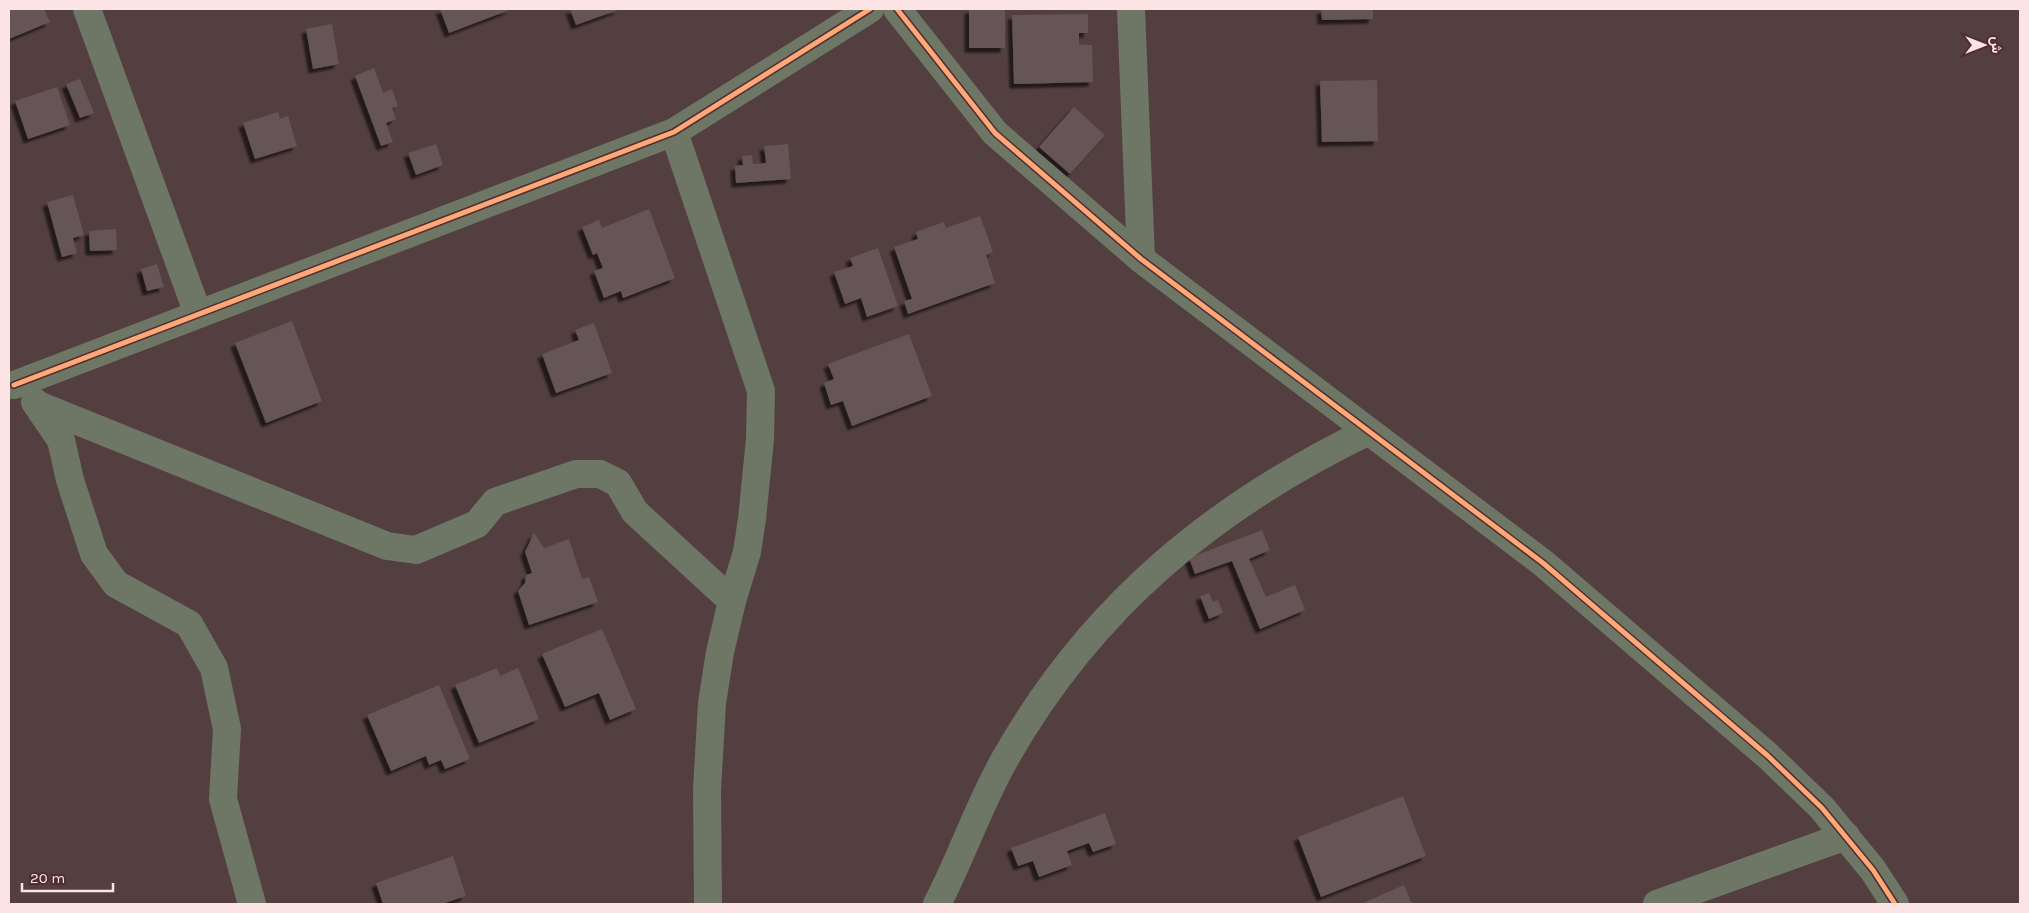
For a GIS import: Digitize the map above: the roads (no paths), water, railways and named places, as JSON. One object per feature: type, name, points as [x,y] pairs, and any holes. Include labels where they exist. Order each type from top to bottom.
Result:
[{"type":"street","points":[[87,9],[198,314]]},
{"type":"street","points":[[11,383],[198,314],[674,132],[870,9]]},
{"type":"street","points":[[897,9],[995,133],[1141,259],[1241,333],[1550,570],[1796,781],[1846,836],[1895,904]]},
{"type":"street","points":[[1131,9],[1141,259]]},
{"type":"street","points":[[674,132],[761,391],[760,439],[752,520],[747,552],[720,652],[709,738],[708,904]]},
{"type":"street","points":[[11,383],[38,405],[387,546],[416,550],[477,524],[494,502],[576,474],[600,474],[618,484],[635,512],[732,602]]},
{"type":"street","points":[[38,405],[61,440],[70,480],[94,554],[116,584],[189,624],[214,668],[227,728],[223,799],[252,904]]},
{"type":"street","points":[[937,904],[1005,758],[1060,675],[1093,634],[1159,568],[1218,519],[1265,487],[1316,457],[1368,432]]},
{"type":"street","points":[[1657,904],[1846,836]]}]
